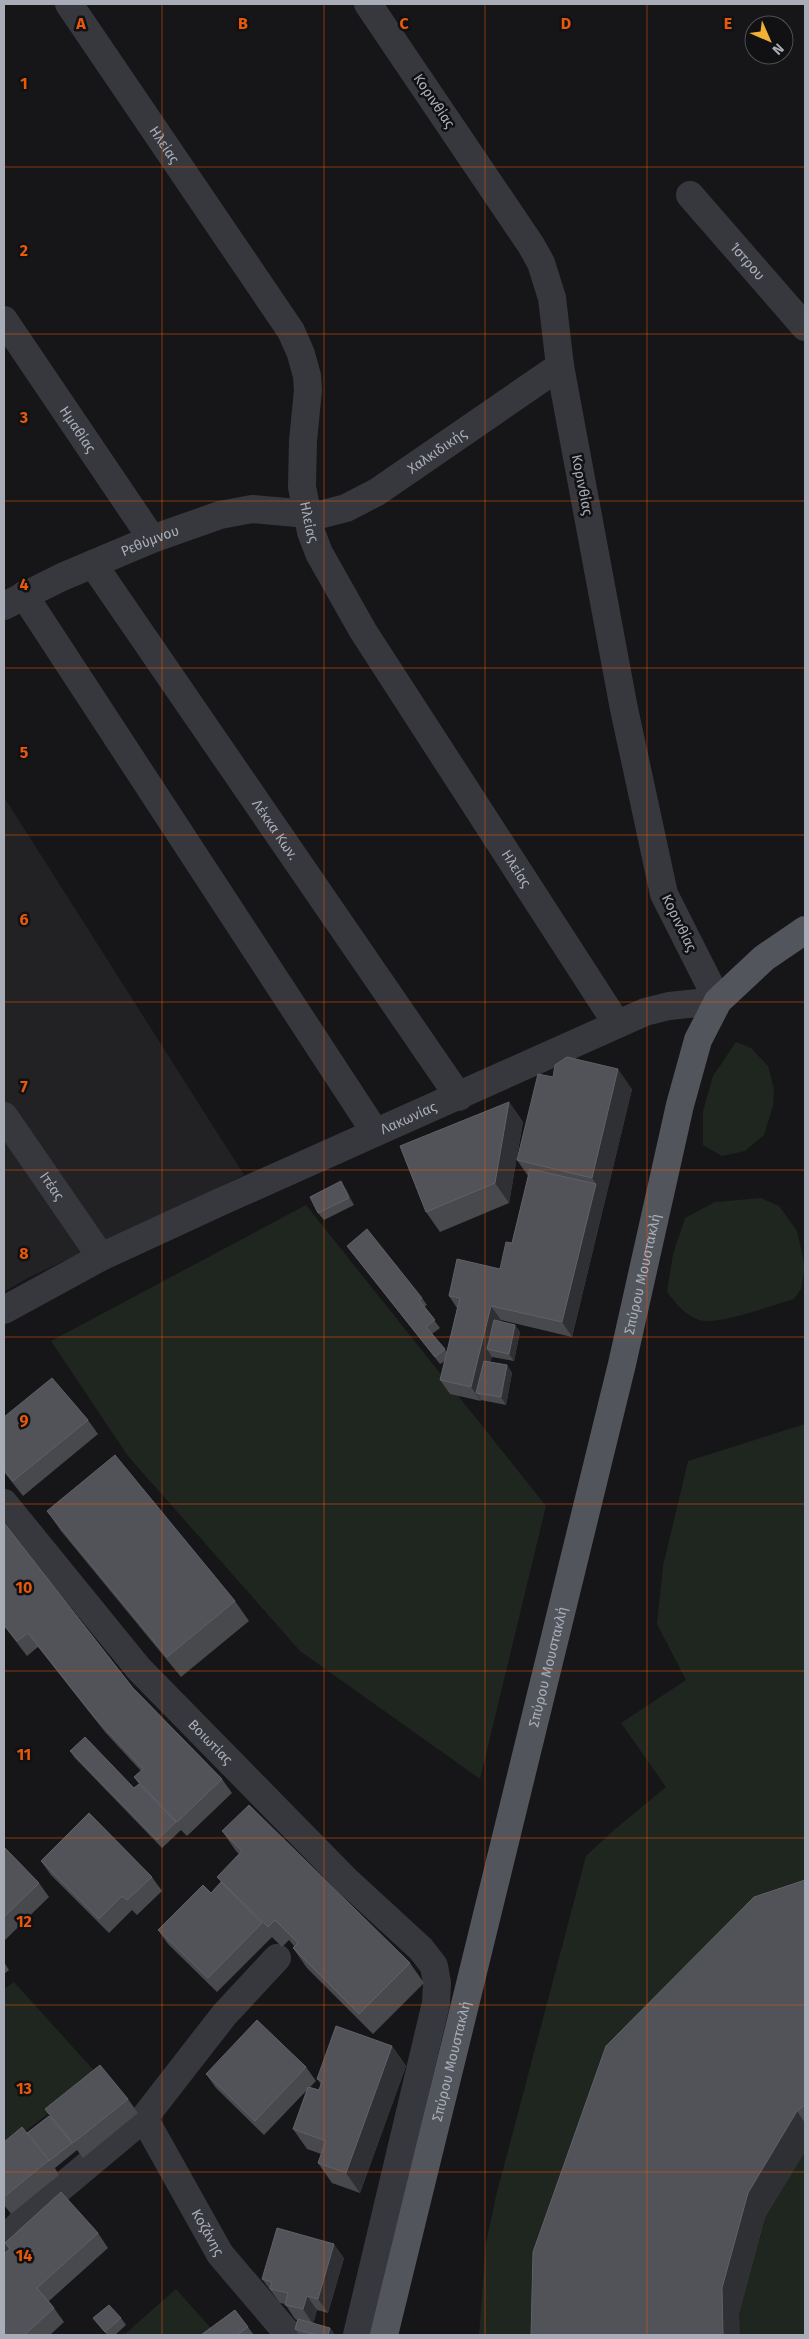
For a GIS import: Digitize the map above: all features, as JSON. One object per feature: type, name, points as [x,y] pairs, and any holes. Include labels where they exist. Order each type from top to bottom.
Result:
[{"type":"main road","points":[[718,1001],[764,958],[805,930]]},
{"type":"main road","name":"Σπύρου Μουστακλή","points":[[384,2335],[622,1364],[680,1105],[698,1040],[718,1001]]},
{"type":"street","name":"Ηλείας","points":[[69,4],[291,331],[301,354],[308,390],[301,472],[306,514],[319,553],[363,631],[617,1024]]},
{"type":"street","name":"Κορινθίας","points":[[368,4],[541,263],[552,298],[560,366],[624,709],[664,894],[718,1001]]},
{"type":"street","name":"Ίστρου","points":[[690,195],[805,327]]},
{"type":"street","name":"Ημαθίας","points":[[4,320],[152,539]]},
{"type":"street","name":"Χαλκιδικής","points":[[306,514],[319,515],[346,508],[377,492],[560,366]]},
{"type":"street","name":"Ρεθύμνου","points":[[14,601],[152,539],[214,517],[239,511],[268,509],[306,514]]},
{"type":"street","name":"Λέκκα Κων.","points":[[93,564],[459,1096]]},
{"type":"street","points":[[14,601],[375,1132]]},
{"type":"street","name":"Λακωνίας","points":[[4,1310],[101,1257],[617,1024],[645,1012],[669,1006],[718,1001]]},
{"type":"street","name":"Ιτέας","points":[[4,1116],[101,1257]]},
{"type":"street","name":"Βοιωτίας","points":[[4,1503],[139,1669],[346,1880],[421,1949],[434,1966],[437,1983],[436,2003],[357,2335]]},
{"type":"street","points":[[4,2240],[34,2210],[144,2118],[224,2015],[277,1958]]},
{"type":"street","name":"Κοζάνης","points":[[144,2118],[220,2254],[289,2335]]},
{"type":"shaded area","points":[[4,797],[244,1175],[26,1279],[4,1292]]},
{"type":"shaded area","points":[[736,1042],[751,1048],[768,1066],[774,1089],[773,1106],[764,1135],[745,1151],[722,1156],[703,1145],[703,1111],[713,1076]]},
{"type":"shaded area","points":[[761,1198],[779,1206],[797,1231],[805,1267],[801,1289],[794,1299],[731,1318],[707,1321],[694,1318],[681,1308],[667,1292],[673,1254],[685,1218],[715,1202]]},
{"type":"shaded area","points":[[306,1205],[546,1506],[480,1779],[300,1651],[128,1456],[51,1341]]},
{"type":"shaded area","points":[[805,1424],[805,2335],[479,2335],[486,2243],[496,2196],[586,1856],[666,1787],[621,1723],[686,1680],[657,1624],[663,1566],[688,1461]]},
{"type":"shaded area","points":[[14,1982],[98,2075],[4,2148],[4,1989]]},
{"type":"shaded area","points":[[176,2289],[217,2335],[124,2335]]},
{"type":"building","points":[[567,1057],[618,1069],[592,1178],[517,1160],[538,1074],[553,1077],[555,1065]]},
{"type":"building","points":[[509,1102],[495,1183],[426,1212],[400,1146]]},
{"type":"building","points":[[530,1169],[596,1184],[562,1322],[491,1306],[471,1387],[440,1380],[460,1298],[449,1296],[457,1259],[500,1269],[506,1242],[512,1243]]},
{"type":"building","points":[[341,1181],[349,1198],[318,1213],[310,1197]]},
{"type":"building","points":[[367,1229],[422,1298],[419,1300],[435,1320],[426,1327],[445,1349],[435,1357],[347,1246]]},
{"type":"building","points":[[494,1320],[515,1325],[509,1354],[487,1349]]},
{"type":"building","points":[[484,1361],[507,1365],[501,1397],[476,1393]]},
{"type":"building","points":[[52,1378],[88,1420],[13,1481],[4,1470],[4,1417]]},
{"type":"building","points":[[115,1455],[235,1601],[167,1657],[47,1511]]},
{"type":"building","points":[[4,1523],[133,1688],[222,1779],[177,1822],[134,1777],[143,1769],[95,1718],[28,1633],[17,1641],[4,1625]]},
{"type":"building","points":[[85,1737],[134,1788],[139,1784],[176,1822],[157,1840],[70,1751]]},
{"type":"building","points":[[249,1805],[410,1963],[359,2014],[293,1948],[298,1943],[275,1920],[268,1927],[217,1877],[242,1851],[222,1831]]},
{"type":"building","points":[[89,1813],[152,1877],[127,1900],[122,1896],[99,1919],[41,1861]]},
{"type":"building","points":[[4,1847],[39,1883],[4,1917]]},
{"type":"building","points":[[805,1880],[805,2105],[797,2111],[748,2193],[722,2288],[723,2335],[531,2335],[533,2252],[606,2046],[754,1897]]},
{"type":"building","points":[[221,1882],[262,1923],[208,1978],[158,1930],[203,1885],[211,1893]]},
{"type":"building","points":[[257,2020],[306,2067],[255,2121],[206,2074]]},
{"type":"building","points":[[336,2026],[392,2046],[346,2173],[318,2163],[326,2141],[293,2129],[308,2087],[319,2090],[322,2081],[317,2079]]},
{"type":"building","points":[[100,2065],[128,2099],[73,2143],[45,2109]]},
{"type":"building","points":[[49,2116],[72,2143],[49,2161],[27,2133]]},
{"type":"building","points":[[22,2127],[49,2160],[4,2197],[4,2142]]},
{"type":"building","points":[[61,2192],[98,2233],[37,2288],[54,2308],[24,2335],[4,2335],[4,2251],[5,2253],[10,2249],[5,2243]]},
{"type":"building","points":[[277,2228],[334,2244],[318,2299],[307,2296],[303,2309],[285,2305],[288,2293],[270,2289],[272,2282],[262,2279]]},
{"type":"building","points":[[109,2305],[121,2318],[105,2332],[93,2318]]},
{"type":"building","points":[[235,2310],[248,2327],[237,2335],[201,2335]]},
{"type":"building","points":[[298,2319],[330,2328],[328,2335],[317,2335],[295,2329]]}]
